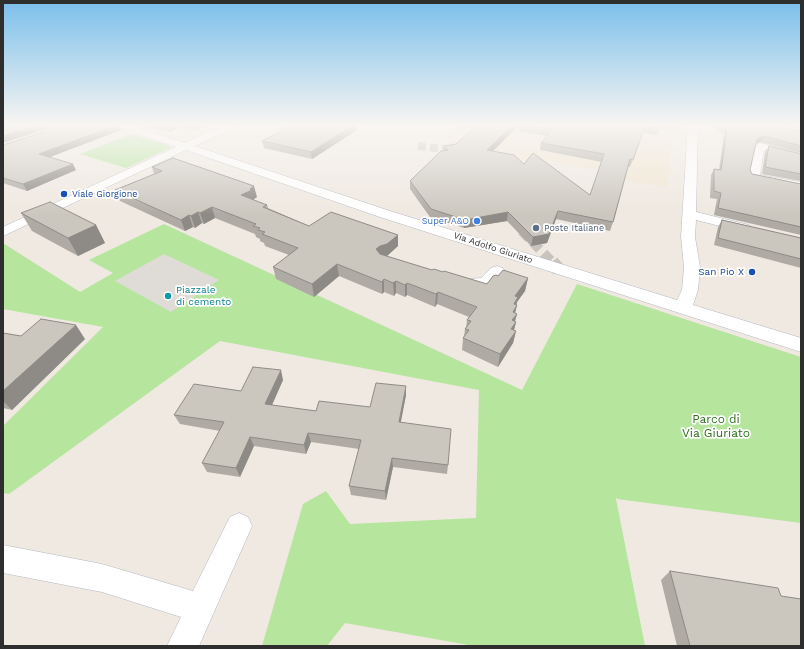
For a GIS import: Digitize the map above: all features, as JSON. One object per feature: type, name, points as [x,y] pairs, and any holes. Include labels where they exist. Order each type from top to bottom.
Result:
[{"type":"street","points":[[3,232],[168,154]]},
{"type":"street","name":"Via Adolfo Giuriato","points":[[210,154],[385,214],[559,270],[683,307],[801,346]]},
{"type":"street","points":[[683,307],[690,290],[692,267],[688,237],[692,154]]},
{"type":"street","points":[[758,154],[754,177],[801,186]]},
{"type":"street","points":[[791,154],[801,157]]},
{"type":"street","points":[[690,215],[756,230]]},
{"type":"street","points":[[444,277],[466,284],[486,282],[497,271]]},
{"type":"street","points":[[183,646],[239,526]]},
{"type":"street","points":[[3,559],[102,578],[200,608]]},
{"type":"shaded area","points":[[495,154],[671,154],[667,188],[609,177],[600,170],[550,161],[534,163]]},
{"type":"shaded area","name":"Piazzale di cemento","points":[[164,254],[219,280],[171,312],[115,281]]},
{"type":"green space","points":[[81,154],[156,154],[126,168]]},
{"type":"green space","name":"Parco di Via Giuriato","points":[[164,224],[522,390],[577,284],[801,357],[801,523],[617,499],[617,497],[616,499],[645,646],[474,646],[345,623],[327,646],[262,646],[303,504],[326,491],[350,524],[476,518],[479,390],[220,341],[9,494],[3,493],[3,426],[103,327],[3,309],[3,243],[80,292],[113,273],[89,260]]},
{"type":"building","points":[[3,154],[40,154],[73,164],[23,184],[3,178]]},
{"type":"building","points":[[438,154],[510,154],[514,155],[524,164],[532,154],[535,154],[590,195],[604,154],[635,154],[633,160],[630,159],[613,222],[558,211],[549,234],[533,237],[508,212],[465,220],[431,209],[410,181]]},
{"type":"building","points":[[723,154],[754,154],[750,170],[752,174],[801,184],[801,227],[718,208],[721,193],[714,191],[714,169],[721,170]]},
{"type":"building","points":[[767,154],[801,154],[801,174],[765,167]]},
{"type":"building","points":[[173,158],[254,186],[250,189],[252,190],[241,195],[267,205],[263,207],[309,226],[331,212],[398,235],[387,244],[376,249],[380,254],[432,270],[444,271],[487,284],[493,276],[498,276],[503,270],[528,278],[515,296],[518,297],[514,304],[517,305],[513,312],[517,314],[512,320],[516,322],[511,329],[516,331],[500,354],[463,338],[469,330],[465,329],[471,321],[467,320],[477,307],[438,292],[436,294],[407,283],[405,285],[396,281],[393,283],[384,279],[382,282],[337,264],[312,284],[273,267],[298,248],[262,234],[265,232],[258,230],[260,228],[253,226],[256,224],[212,207],[200,213],[198,212],[191,216],[189,215],[181,220],[115,190],[162,171],[152,167]]},
{"type":"building","points":[[50,202],[96,225],[68,238],[21,213]]},
{"type":"building","points":[[722,220],[801,238],[801,259],[718,238]]},
{"type":"building","points":[[41,319],[76,325],[3,391],[3,333],[21,336]]},
{"type":"building","points":[[253,367],[281,370],[265,404],[316,411],[319,401],[370,407],[376,383],[406,386],[399,422],[451,429],[448,465],[392,458],[385,491],[349,486],[361,440],[308,433],[304,445],[250,437],[236,468],[202,463],[224,422],[174,415],[194,384],[241,391]]},
{"type":"building","points":[[670,571],[778,588],[781,596],[801,599],[801,646],[690,646]]},
{"type":"tunnel","points":[[449,154],[457,162]]},
{"type":"tunnel","points":[[522,231],[553,263]]},
{"type":"tunnel","points":[[552,262],[559,270]]},
{"type":"place","name":"Viale Giorgione","points":[[64,194]]},
{"type":"place","name":"Super A&O","points":[[477,221]]},
{"type":"place","name":"Poste Italiane","points":[[536,228]]},
{"type":"place","name":"San Pio X","points":[[752,272]]},
{"type":"place","name":"Piazzale di cemento","points":[[168,296]]}]
